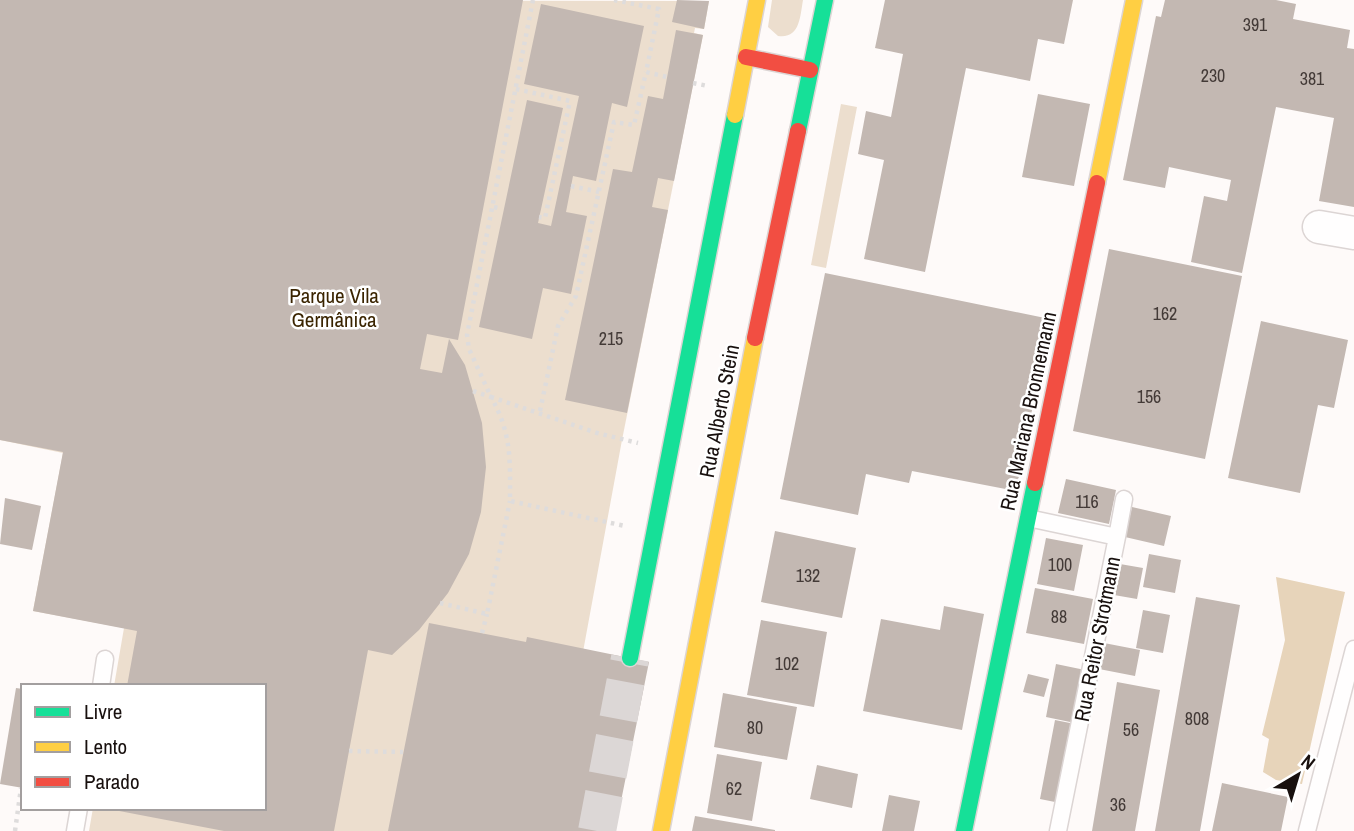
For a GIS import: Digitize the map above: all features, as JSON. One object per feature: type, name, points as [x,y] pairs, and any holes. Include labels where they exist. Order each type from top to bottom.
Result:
[{"type":"street","name":"Rua Alberto Stein","points":[[630,658],[757,0]]},
{"type":"street","name":"Rua Alberto Stein","points":[[661,831],[735,436],[825,0]]},
{"type":"street","name":"Rua Mariana Bronnemann","points":[[964,831],[1133,0]]},
{"type":"street","points":[[746,57],[810,70]]},
{"type":"street","points":[[1319,227],[1354,233]]},
{"type":"lane","points":[[1117,537],[1124,499]]},
{"type":"lane","name":"Rua Reitor Strotmann","points":[[1028,518],[1117,537],[1058,831]]},
{"type":"lane","points":[[1307,831],[1354,649]]},
{"type":"lane","points":[[100,684],[105,659]]},
{"type":"lane","points":[[75,831],[79,810]]},
{"type":"path","points":[[482,633],[510,501],[510,442],[504,420],[469,349],[467,335],[533,0]]},
{"type":"path","points":[[540,411],[558,326],[576,296],[614,122],[634,125],[659,9],[614,0]]},
{"type":"path","points":[[646,72],[667,77]]},
{"type":"path","points":[[516,89],[570,101],[545,218],[539,216]]},
{"type":"path","points":[[552,182],[560,184]]},
{"type":"path","points":[[571,186],[599,192]]},
{"type":"path","points":[[494,207],[502,209]]},
{"type":"path","points":[[473,391],[622,439]]},
{"type":"path","points":[[510,501],[655,531]]},
{"type":"path","points":[[440,603],[487,614]]},
{"type":"path","points":[[349,751],[403,752]]},
{"type":"path","points":[[15,831],[21,788]]},
{"type":"green space","name":"Parque Vila Germânica","points":[[0,0],[709,1],[704,29],[695,28],[694,33],[703,35],[622,440],[550,831],[89,831],[93,810],[266,810],[266,684],[114,684],[124,628],[33,611],[63,453],[0,440]]},
{"type":"green space","points":[[772,0],[803,0],[798,26],[791,34],[778,36],[768,27]]},
{"type":"green space","points":[[841,104],[857,107],[826,268],[811,265]]},
{"type":"shaded area","points":[[1276,577],[1345,592],[1302,784],[1276,780],[1263,772],[1269,739],[1262,735],[1285,640]]},
{"type":"building","name":"Parque Vila Germânica","points":[[0,0],[523,0],[458,340],[427,334],[420,369],[442,373],[449,339],[465,365],[482,423],[486,467],[481,512],[469,554],[448,593],[419,630],[392,655],[368,650],[334,831],[224,831],[114,810],[266,810],[266,684],[127,684],[137,631],[33,611],[63,452],[0,440]]},
{"type":"building","points":[[677,0],[709,1],[704,29],[672,22]]},
{"type":"building","points":[[885,0],[1073,0],[1064,44],[1038,39],[1030,81],[966,68],[925,272],[864,259],[884,160],[858,154],[866,111],[891,117],[903,54],[875,48]]},
{"type":"building","points":[[1165,0],[1276,0],[1296,4],[1293,19],[1350,30],[1347,48],[1354,49],[1354,207],[1319,201],[1334,118],[1276,107],[1242,273],[1191,262],[1204,196],[1227,201],[1231,180],[1169,167],[1165,188],[1123,180],[1156,16],[1161,17]]},
{"type":"building","points":[[541,4],[644,26],[627,107],[612,103],[596,181],[573,176],[566,212],[587,216],[571,294],[543,288],[532,339],[479,327],[527,100],[563,108],[538,223],[551,226],[579,96],[524,84]]},
{"type":"building","points":[[676,30],[703,35],[674,181],[658,178],[652,207],[668,210],[627,413],[565,400],[613,169],[632,172],[648,96],[663,99]]},
{"type":"building","points":[[1038,94],[1090,104],[1074,186],[1022,177]]},
{"type":"building","points":[[1109,249],[1242,276],[1205,459],[1073,431]]},
{"type":"building","points":[[825,273],[1050,319],[1016,491],[912,471],[909,483],[866,474],[858,515],[780,499]]},
{"type":"building","points":[[1261,321],[1348,340],[1334,408],[1318,405],[1300,493],[1228,478]]},
{"type":"building","points":[[1066,479],[1116,490],[1109,524],[1058,513]]},
{"type":"building","points":[[5,498],[41,506],[32,550],[0,544]]},
{"type":"building","points":[[1132,507],[1171,516],[1164,546],[1125,537]]},
{"type":"building","points":[[775,531],[856,548],[842,618],[761,602]]},
{"type":"building","points":[[1046,538],[1083,545],[1074,591],[1037,584]]},
{"type":"building","points":[[1149,554],[1181,560],[1175,593],[1143,587]]},
{"type":"building","points":[[1120,564],[1143,568],[1137,599],[1114,595]]},
{"type":"building","points":[[1035,588],[1093,599],[1084,644],[1026,633]]},
{"type":"building","points":[[1196,597],[1240,605],[1200,831],[1155,831]]},
{"type":"building","points":[[944,606],[984,614],[962,730],[863,711],[881,619],[940,630]]},
{"type":"building","points":[[1143,610],[1170,615],[1163,653],[1136,648]]},
{"type":"building","points":[[761,620],[827,632],[814,707],[747,695]]},
{"type":"building","points":[[429,623],[526,642],[527,637],[649,662],[615,831],[388,831]]},
{"type":"building","points":[[1104,643],[1140,650],[1135,676],[1099,669]]},
{"type":"building","points":[[1056,664],[1085,670],[1075,723],[1046,717]]},
{"type":"building","points":[[1028,674],[1049,679],[1044,697],[1023,692]]},
{"type":"building","points":[[1117,682],[1160,690],[1135,831],[1092,831]]},
{"type":"building","points":[[16,688],[21,689],[21,788],[0,784]]},
{"type":"building","points":[[723,693],[797,707],[787,760],[714,747]]},
{"type":"building","points":[[1055,720],[1075,724],[1060,803],[1040,799]]},
{"type":"building","points":[[717,754],[762,762],[752,821],[707,813]]},
{"type":"building","points":[[817,765],[858,774],[852,808],[810,799]]},
{"type":"building","points":[[1222,783],[1288,797],[1281,831],[1212,831]]},
{"type":"building","points":[[889,795],[920,801],[914,831],[882,831]]},
{"type":"building","points":[[695,816],[775,830],[775,831],[692,831]]},
{"type":"tunnel","points":[[597,831],[630,658]]},
{"type":"traffic: fast","points":[[798,131],[825,0]]},
{"type":"traffic: fast","points":[[630,658],[735,115]]},
{"type":"traffic: fast","points":[[964,831],[1035,483]]},
{"type":"traffic: slow","points":[[735,115],[757,0]]},
{"type":"traffic: slow","points":[[1097,183],[1134,0]]},
{"type":"traffic: slow","points":[[661,831],[755,338]]},
{"type":"traffic: jam","points":[[746,57],[810,70]]},
{"type":"traffic: jam","points":[[755,338],[798,131]]},
{"type":"traffic: jam","points":[[1035,483],[1097,183]]}]
